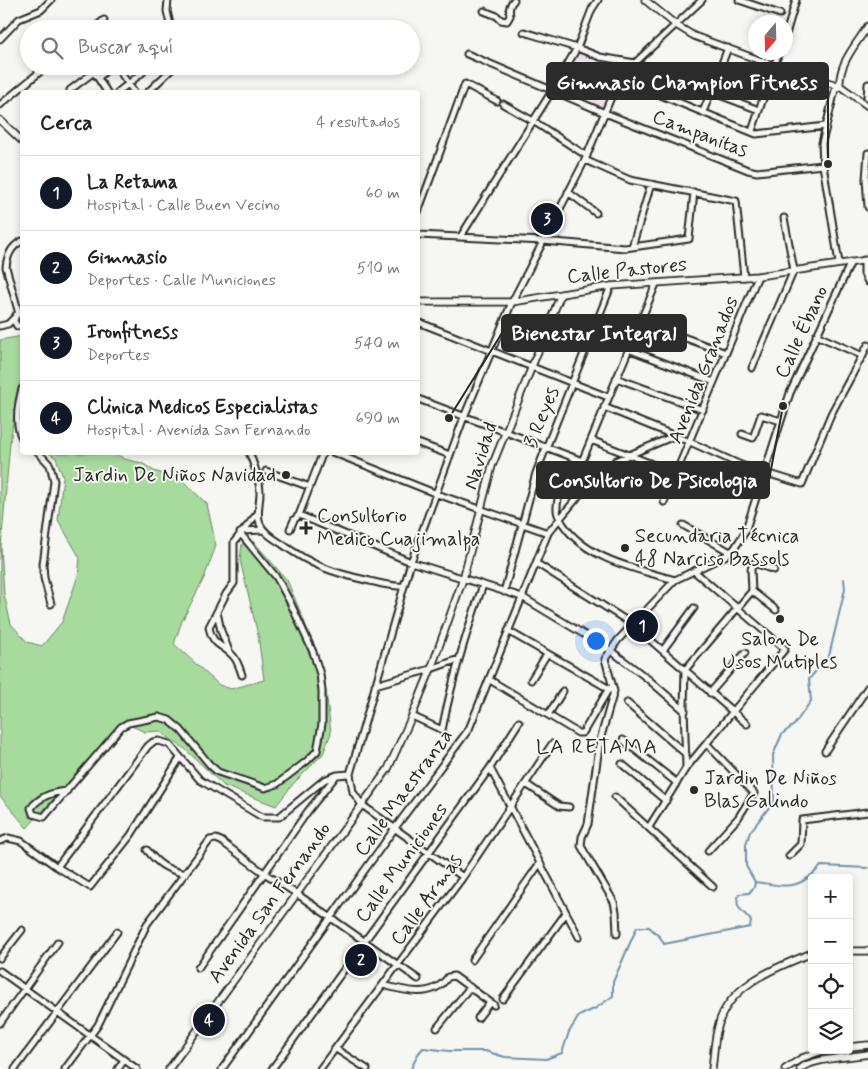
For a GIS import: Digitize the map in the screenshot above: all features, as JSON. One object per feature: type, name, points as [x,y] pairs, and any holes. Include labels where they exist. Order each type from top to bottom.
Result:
[{"type":"street","points":[[0,39],[19,19],[41,10],[51,0]]},
{"type":"street","points":[[168,0],[167,11],[169,20]]},
{"type":"street","points":[[484,11],[506,21],[510,16],[509,10],[514,0]]},
{"type":"street","points":[[460,236],[552,91],[576,48],[592,9],[598,0]]},
{"type":"street","points":[[645,0],[676,25],[694,36],[775,66],[840,86],[868,106]]},
{"type":"street","points":[[463,877],[362,805],[352,792],[350,774],[412,562],[464,417],[512,302],[586,158],[619,78],[702,0]]},
{"type":"street","points":[[739,0],[780,14]]},
{"type":"street","points":[[792,15],[796,0]]},
{"type":"street","points":[[840,86],[844,67],[868,26]]},
{"type":"street","points":[[524,32],[600,57],[635,63],[759,110]]},
{"type":"street","points":[[703,112],[728,48]]},
{"type":"street","name":"Campanitas","points":[[467,54],[605,113],[748,170],[757,172],[823,165]]},
{"type":"street","points":[[752,131],[777,60]]},
{"type":"street","points":[[0,105],[37,75]]},
{"type":"street","points":[[70,90],[90,75]]},
{"type":"street","points":[[96,75],[106,90]]},
{"type":"street","points":[[98,78],[101,75]]},
{"type":"street","points":[[122,75],[132,90]]},
{"type":"street","points":[[120,90],[139,75]]},
{"type":"street","points":[[150,90],[166,75]]},
{"type":"street","points":[[619,78],[759,134],[826,126]]},
{"type":"street","points":[[420,197],[466,84],[497,101]]},
{"type":"street","points":[[867,97],[868,84]]},
{"type":"street","points":[[839,263],[823,165],[822,143],[835,90],[840,86]]},
{"type":"street","points":[[503,104],[533,121],[586,158],[630,180],[736,201],[744,277]]},
{"type":"street","points":[[0,120],[20,139]]},
{"type":"street","points":[[868,152],[868,207]]},
{"type":"street","points":[[632,247],[651,184]]},
{"type":"street","points":[[568,192],[596,213]]},
{"type":"street","points":[[420,235],[632,247],[688,238],[694,192]]},
{"type":"street","points":[[752,368],[794,270],[784,218]]},
{"type":"street","points":[[20,242],[11,250],[6,267],[20,311]]},
{"type":"street","points":[[866,260],[864,274],[868,282]]},
{"type":"street","name":"Calle Pastores","points":[[420,302],[512,302],[612,286],[758,276],[866,260]]},
{"type":"street","name":"Calle Ébano","points":[[675,580],[725,556],[745,532],[790,393],[851,262]]},
{"type":"street","name":"Avenida Granados","points":[[664,502],[758,276]]},
{"type":"street","points":[[420,400],[580,460],[583,458],[591,440],[656,284]]},
{"type":"street","name":"3 Reyes","points":[[504,592],[536,473],[612,286]]},
{"type":"street","name":"Navidad","points":[[412,716],[463,579],[492,466],[504,432],[561,294]]},
{"type":"street","points":[[0,326],[15,321],[20,315]]},
{"type":"street","points":[[15,321],[20,325]]},
{"type":"street","points":[[640,321],[726,353]]},
{"type":"street","points":[[420,323],[608,397]]},
{"type":"street","points":[[816,335],[863,356]]},
{"type":"street","points":[[604,407],[731,461],[764,474],[799,484],[805,482],[831,414],[868,345]]},
{"type":"street","points":[[628,349],[714,382]]},
{"type":"street","points":[[616,378],[702,410]]},
{"type":"street","points":[[20,402],[18,416],[20,432]]},
{"type":"street","points":[[742,434],[753,438],[761,415],[781,421]]},
{"type":"street","points":[[615,461],[674,436]]},
{"type":"street","points":[[591,440],[677,474]]},
{"type":"street","points":[[420,443],[450,455]]},
{"type":"street","points":[[41,455],[50,465],[54,481],[43,564],[44,578],[51,604]]},
{"type":"street","points":[[250,455],[260,485],[257,514],[263,530],[299,556],[319,567],[394,587],[404,586]]},
{"type":"street","points":[[290,529],[294,520],[299,515],[322,455]]},
{"type":"street","points":[[340,455],[437,494],[548,533],[596,475]]},
{"type":"street","points":[[576,459],[557,505],[557,515],[574,538],[597,553],[637,569],[675,580],[632,624],[610,650],[605,659],[611,690],[600,740],[588,824],[582,836],[581,846],[614,902],[617,934]]},
{"type":"street","points":[[266,470],[310,487]]},
{"type":"street","points":[[242,675],[236,658],[214,642],[210,628],[211,621],[234,583],[234,542],[257,514]]},
{"type":"street","points":[[299,515],[412,562],[522,597],[610,650],[685,711]]},
{"type":"street","points":[[683,525],[730,552]]},
{"type":"street","points":[[242,532],[263,530]]},
{"type":"street","points":[[66,791],[56,792],[36,802],[31,808],[33,814],[44,818],[121,727],[128,723],[159,717],[169,720],[180,730],[218,772],[265,788],[277,784],[317,751],[322,724],[322,691],[320,674],[313,652],[277,578],[242,532]]},
{"type":"street","name":"Calle Maestranza","points":[[222,1069],[395,828],[469,729],[548,533]]},
{"type":"street","points":[[536,563],[632,624],[747,724]]},
{"type":"street","points":[[686,768],[686,670],[752,591],[751,569],[754,563],[758,566],[774,570]]},
{"type":"street","points":[[649,827],[686,768],[785,649],[694,571]]},
{"type":"street","points":[[412,716],[442,730],[459,659],[483,585]]},
{"type":"street","points":[[752,591],[776,610]]},
{"type":"street","points":[[663,650],[694,608]]},
{"type":"street","points":[[217,612],[221,631],[230,652]]},
{"type":"street","points":[[508,631],[611,690]]},
{"type":"street","points":[[710,693],[745,653]]},
{"type":"street","points":[[531,680],[547,654]]},
{"type":"street","points":[[375,685],[459,659]]},
{"type":"street","points":[[490,680],[582,734],[611,690]]},
{"type":"street","points":[[825,751],[868,687]]},
{"type":"street","points":[[548,715],[563,691]]},
{"type":"street","points":[[627,703],[686,754]]},
{"type":"street","name":"Avenida San Fernando","points":[[169,1069],[388,769],[412,716]]},
{"type":"street","name":"Calle Municiones","points":[[272,1069],[490,768],[519,722]]},
{"type":"street","points":[[57,867],[148,746],[159,740],[169,744],[200,780],[262,817],[279,817],[324,780],[336,775],[350,774]]},
{"type":"street","points":[[623,740],[677,783]]},
{"type":"street","points":[[706,743],[754,793],[738,818],[708,851]]},
{"type":"street","name":"Calle Armas","points":[[320,1069],[463,877],[552,744]]},
{"type":"street","points":[[0,841],[8,838],[21,841],[57,867],[90,887],[131,834],[180,758]]},
{"type":"street","points":[[622,764],[666,801]]},
{"type":"street","points":[[490,768],[579,937]]},
{"type":"street","points":[[198,968],[308,810],[336,775]]},
{"type":"street","points":[[526,784],[559,806],[569,807]]},
{"type":"street","points":[[615,797],[713,887]]},
{"type":"street","points":[[789,856],[801,844],[802,820],[868,812]]},
{"type":"street","points":[[65,1069],[98,1025],[147,924],[210,840],[216,839],[221,841],[264,873],[418,979]]},
{"type":"street","points":[[147,850],[157,862],[168,870],[185,874]]},
{"type":"street","points":[[472,960],[540,863]]},
{"type":"street","points":[[504,999],[566,913]]},
{"type":"street","points":[[0,958],[22,930]]},
{"type":"street","points":[[14,1069],[117,932]]},
{"type":"street","points":[[0,1023],[58,942]]},
{"type":"street","points":[[853,951],[868,951]]},
{"type":"street","points":[[712,1069],[718,1026],[723,1013],[736,994],[771,970],[808,955]]},
{"type":"street","points":[[0,971],[137,1069]]},
{"type":"street","points":[[383,985],[416,992],[433,990],[444,984],[448,977],[454,976],[492,1004],[478,1018]]},
{"type":"street","points":[[437,1028],[470,987]]},
{"type":"street","points":[[853,1047],[868,1045]]},
{"type":"street","points":[[336,1049],[367,1069]]},
{"type":"street","points":[[785,1069],[802,1058],[814,1054]]},
{"type":"street","points":[[800,1069],[804,1065],[868,1054]]},
{"type":"street","points":[[118,1069],[124,1060]]},
{"type":"shaded area","points":[[578,51],[628,65],[617,76],[603,108],[557,88]]},
{"type":"green space","points":[[20,336],[20,385],[10,443],[1,547],[4,594],[11,624],[27,642],[42,646],[62,622],[78,576],[80,558],[58,520],[63,477],[56,458],[52,455],[118,455],[124,459],[142,463],[154,471],[182,480],[207,504],[216,546],[204,578],[182,621],[174,644],[219,685],[231,689],[264,680],[258,635],[240,560],[242,544],[254,542],[287,580],[324,675],[331,733],[323,754],[293,784],[276,806],[224,786],[185,749],[159,731],[145,732],[123,722],[27,828],[0,796],[0,340]]},
{"type":"waterway","points":[[411,1069],[423,1048],[449,1051],[485,1051],[505,1057],[546,1059],[562,1053],[569,1032],[579,1016],[596,1008],[613,996],[613,982],[637,927],[649,927],[660,937],[664,944],[750,927],[751,921],[740,910],[738,904],[739,894],[749,893],[754,887],[755,882],[746,866],[746,844],[750,832],[774,801],[773,755],[782,734],[794,725],[811,701],[809,679],[829,656],[845,589],[844,579]]},
{"type":"waterway","points":[[755,882],[784,886],[798,884],[821,866],[868,868]]},
{"type":"place","name":"Gimnasio Champion Fitness","points":[[828,164]]},
{"type":"place","name":"Ironfitness","points":[[547,219]]},
{"type":"place","name":"Consultorio De Psicologia","points":[[783,406]]},
{"type":"place","name":"Bienestar Integral","points":[[449,418]]},
{"type":"place","name":"Jardin De Niños Navidad","points":[[286,475]]},
{"type":"place","name":"Consultorio Medico Cuajimalpa","points":[[306,528]]},
{"type":"place","name":"Secundaria Técnica 48 Narciso Bassols","points":[[625,548]]},
{"type":"place","name":"Salon De Usos Mutiples","points":[[780,619]]},
{"type":"place","name":"La Retama","points":[[642,626]]},
{"type":"place","name":"Jardin De Niños Blas Galindo","points":[[694,790]]},
{"type":"place","name":"Gimnasio","points":[[361,960]]},
{"type":"place","name":"Clinica Medicos Especialistas","points":[[209,1020]]},
{"type":"district","name":"LA RETAMA","points":[[597,747]]}]
